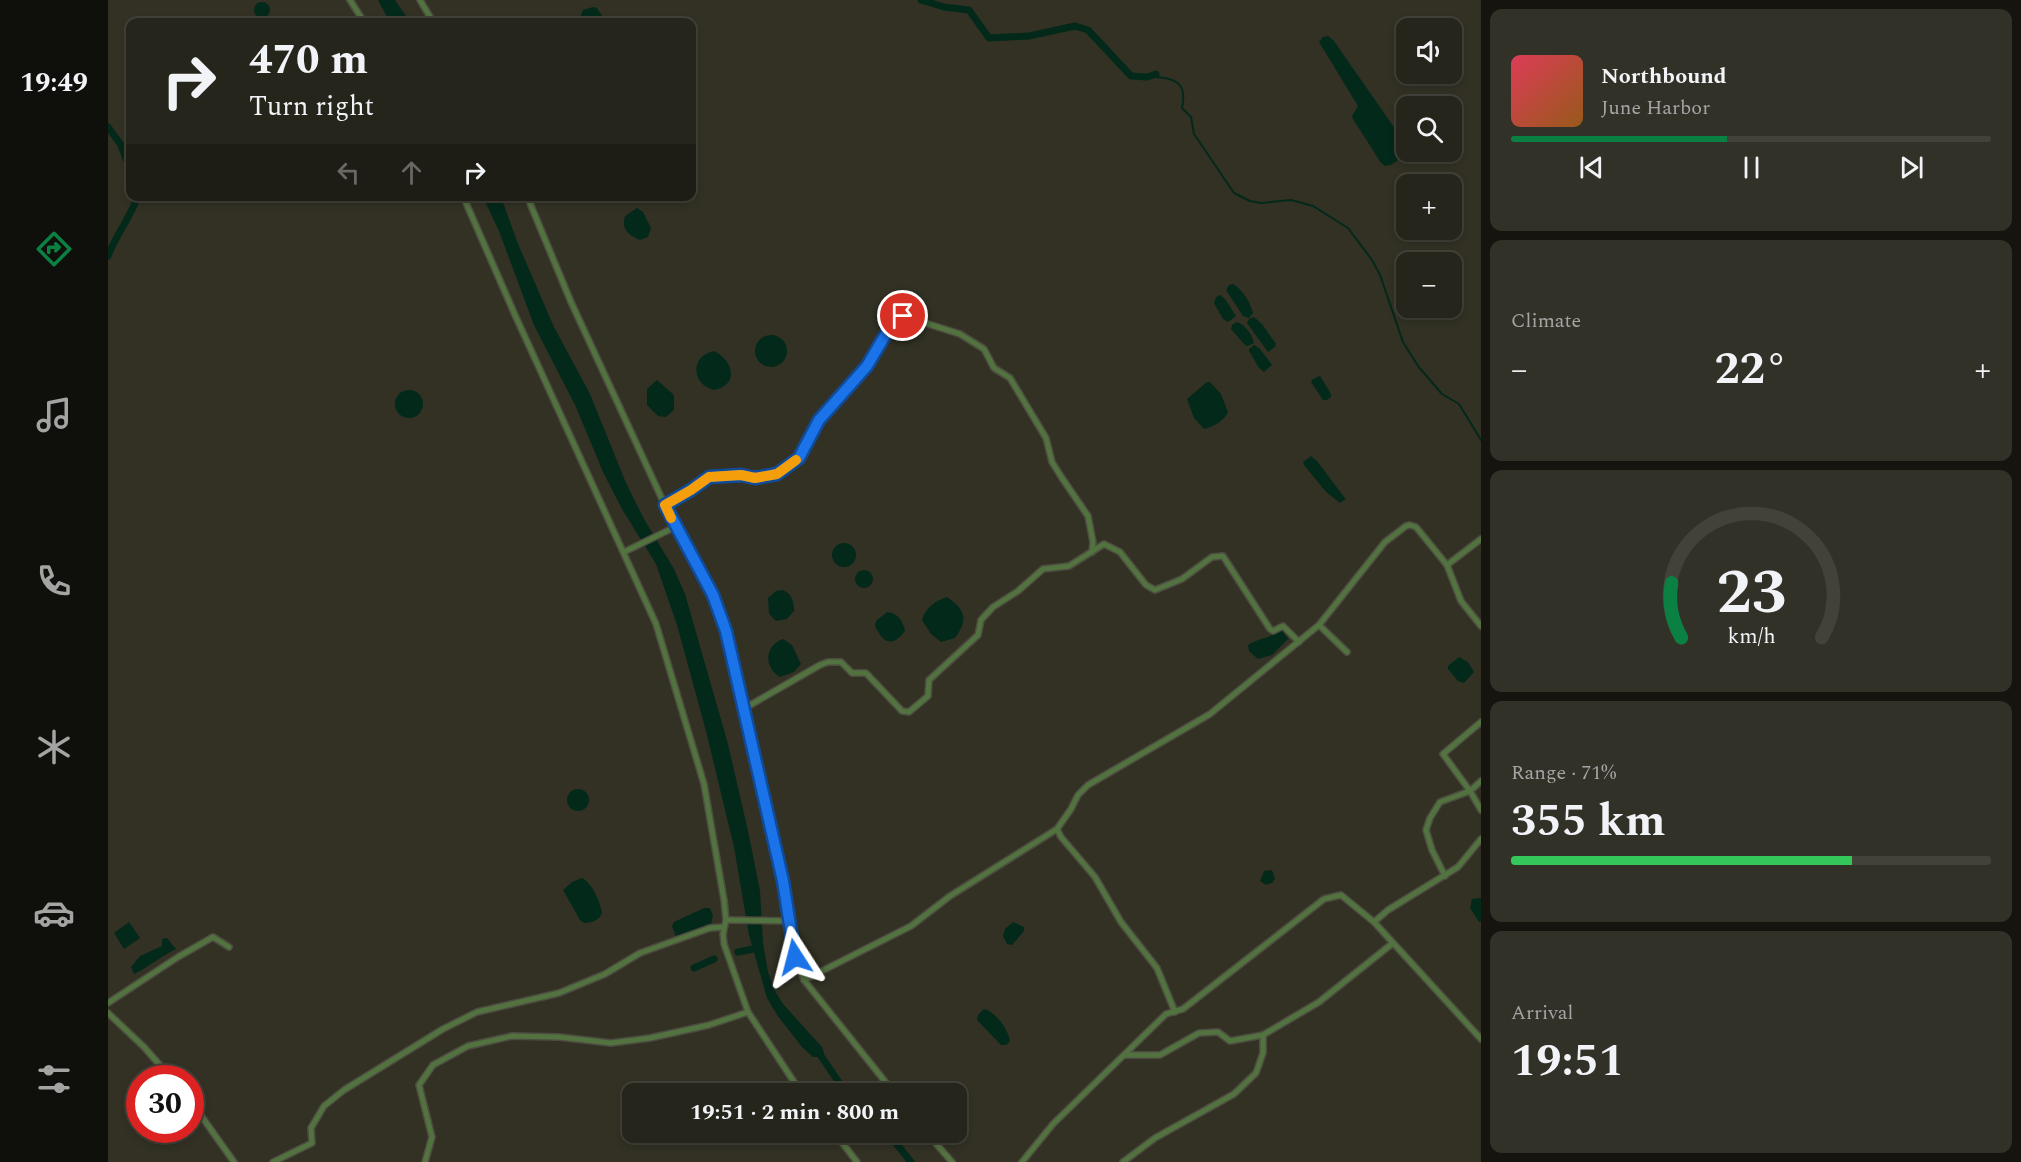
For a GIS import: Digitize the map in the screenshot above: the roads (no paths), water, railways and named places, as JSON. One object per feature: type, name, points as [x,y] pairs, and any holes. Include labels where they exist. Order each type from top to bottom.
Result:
[{"type":"street","points":[[350,0],[361,18]]},
{"type":"street","points":[[420,0],[431,18]]},
{"type":"street","points":[[465,201],[514,315],[656,624],[704,784],[726,920],[724,945],[748,1012],[795,1083]]},
{"type":"street","points":[[529,201],[571,302],[675,527],[713,595],[726,631],[783,881],[795,957],[804,980],[886,1083]]},
{"type":"street","points":[[665,505],[709,477],[741,475],[755,478],[777,474],[799,458],[819,420],[867,366],[893,322],[903,316],[960,334],[984,349],[994,368],[1010,378],[1046,438],[1053,462],[1062,478],[1088,516],[1093,542],[1092,552]]},
{"type":"street","points":[[804,980],[911,926],[950,896],[1057,828],[1078,795],[1088,785],[1210,714],[1319,625],[1385,542],[1406,526],[1416,527],[1447,565],[1461,601],[1481,626]]},
{"type":"street","points":[[624,552],[675,527]]},
{"type":"street","points":[[1447,565],[1481,539]]},
{"type":"street","points":[[745,708],[820,664],[842,662],[852,673],[866,673],[902,711],[909,712],[928,696],[929,680],[978,635],[981,620],[993,607],[1018,591],[1043,569],[1069,566],[1104,544],[1120,552],[1146,585],[1155,590],[1182,579],[1212,557],[1223,556],[1270,629],[1273,631],[1282,626],[1299,642]]},
{"type":"street","points":[[1319,625],[1347,652]]},
{"type":"street","points":[[1481,722],[1443,754],[1481,810]]},
{"type":"street","points":[[1445,876],[1432,850],[1426,830],[1430,818],[1440,802],[1470,791],[1481,781]]},
{"type":"street","points":[[1057,828],[1061,837],[1095,877],[1121,922],[1157,968],[1175,1012]]},
{"type":"street","points":[[1374,922],[1388,910],[1458,867],[1481,839]]},
{"type":"street","points":[[1022,1162],[1053,1124],[1166,1014],[1183,1009],[1324,898],[1341,895],[1374,922],[1481,1039]]},
{"type":"street","points":[[726,920],[789,921]]},
{"type":"street","points":[[273,1162],[312,1143],[311,1128],[315,1117],[324,1106],[344,1090],[443,1029],[477,1012],[559,993],[604,974],[640,953],[710,928],[724,927]]},
{"type":"street","points":[[108,1003],[213,937],[229,947]]},
{"type":"street","points":[[1124,1056],[1160,1054],[1199,1033],[1218,1032],[1230,1041],[1263,1035],[1319,1002],[1393,943]]},
{"type":"street","points":[[425,1162],[432,1137],[419,1085],[433,1065],[468,1046],[512,1036],[621,1042],[699,1027],[748,1012]]},
{"type":"street","points":[[108,1013],[160,1065]]},
{"type":"street","points":[[1123,1162],[1155,1138],[1234,1094],[1256,1073],[1263,1053],[1263,1035]]},
{"type":"street","points":[[204,1120],[234,1162]]},
{"type":"street","points":[[842,1143],[857,1162]]},
{"type":"street","points":[[936,1143],[952,1162]]},
{"type":"waterway","points":[[921,0],[944,7],[969,10],[989,38],[1029,36],[1075,26],[1088,30],[1131,76],[1147,77],[1156,74]]},
{"type":"waterway","points":[[1150,76],[1166,78],[1181,86],[1182,108],[1191,117],[1194,134],[1234,193],[1250,201],[1261,203],[1291,200],[1313,206],[1348,228],[1372,260],[1380,275],[1403,342],[1418,366],[1442,394],[1459,404],[1481,440]]},
{"type":"waterway","points":[[108,127],[121,145],[126,158]]},
{"type":"waterway","points":[[108,256],[136,201]]},
{"type":"waterway","points":[[738,952],[759,948]]},
{"type":"waterway","points":[[694,968],[714,959]]},
{"type":"waterway","points":[[817,1050],[839,1083]]},
{"type":"waterway","points":[[896,1143],[911,1162]]}]
